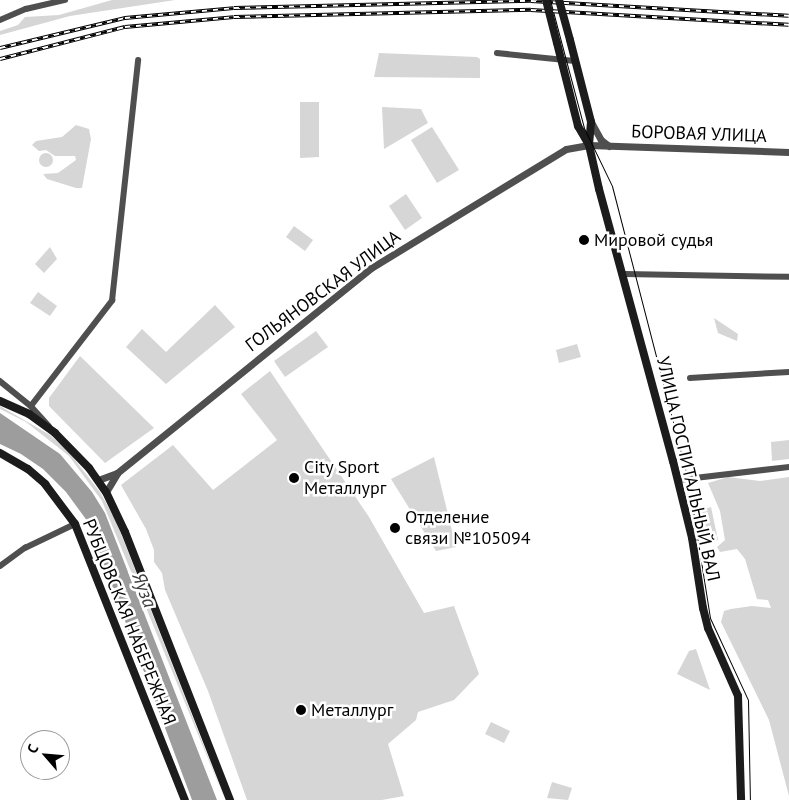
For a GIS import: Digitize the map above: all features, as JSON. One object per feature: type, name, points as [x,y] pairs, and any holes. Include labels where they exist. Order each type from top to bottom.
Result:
[{"type":"main road","name":"УЛИЦА ГОСПИТАЛЬНЫЙ ВАЛ","points":[[546,0],[578,126],[589,145],[625,274],[678,480],[708,628],[738,696],[741,800]]},
{"type":"main road","name":"УЛИЦА ГОСПИТАЛЬНЫЙ ВАЛ","points":[[559,0],[590,122],[589,145]]},
{"type":"main road","points":[[0,401],[29,414],[55,433],[98,480],[106,492],[125,532],[230,800]]},
{"type":"main road","name":"РУБЦОВСКАЯ НАБЕРЕЖНАЯ","points":[[0,453],[28,469],[45,484],[75,524],[185,800]]},
{"type":"street","points":[[0,20],[65,0]]},
{"type":"street","points":[[497,53],[575,61]]},
{"type":"street","points":[[31,406],[112,301],[138,60]]},
{"type":"street","name":"БОРОВАЯ УЛИЦА","points":[[590,122],[601,140],[609,146]]},
{"type":"street","name":"БОРОВАЯ УЛИЦА","points":[[589,145],[789,152]]},
{"type":"street","name":"ГОЛЬЯНОВСКАЯ УЛИЦА","points":[[98,480],[117,473],[390,255],[566,149],[589,145]]},
{"type":"street","points":[[625,274],[789,277]]},
{"type":"street","points":[[690,378],[789,372]]},
{"type":"street","points":[[0,381],[31,406],[55,433]]},
{"type":"street","points":[[678,480],[789,466]]},
{"type":"street","name":"ГОЛЬЯНОВСКАЯ УЛИЦА","points":[[106,492],[117,473]]},
{"type":"street","points":[[0,566],[25,548],[75,524]]},
{"type":"shaded area","points":[[112,0],[175,0],[70,16],[0,35],[0,31],[18,25],[25,17],[59,15]]},
{"type":"shaded area","points":[[379,53],[477,57],[480,59],[480,78],[374,77]]},
{"type":"shaded area","points":[[300,102],[319,102],[319,157],[300,158]]},
{"type":"shaded area","points":[[382,107],[421,109],[428,123],[384,149]]},
{"type":"shaded area","points":[[76,125],[89,129],[91,139],[82,188],[47,179],[43,174],[58,173],[76,160],[75,156],[55,156],[46,150],[39,151],[32,145],[36,141],[62,137]]},
{"type":"shaded area","points":[[432,127],[459,170],[437,183],[411,140]]},
{"type":"shaded area","points":[[46,153],[51,155],[53,160],[51,165],[46,167],[41,165],[39,160],[41,155]]},
{"type":"shaded area","points":[[406,194],[422,218],[405,230],[389,206]]},
{"type":"shaded area","points":[[294,226],[313,240],[305,251],[286,237]]},
{"type":"shaded area","points":[[50,247],[57,259],[44,273],[35,264]]},
{"type":"shaded area","points":[[38,292],[57,306],[50,316],[30,303]]},
{"type":"shaded area","points":[[215,305],[235,327],[166,384],[126,347],[142,329],[166,352]]},
{"type":"shaded area","points":[[714,318],[738,334],[737,341],[718,333]]},
{"type":"shaded area","points":[[316,331],[328,347],[285,377],[274,361]]},
{"type":"shaded area","points":[[577,344],[581,357],[559,363],[556,350]]},
{"type":"shaded area","points":[[80,356],[154,428],[105,463],[49,406],[49,398]]},
{"type":"shaded area","points":[[270,371],[369,517],[424,613],[454,606],[479,674],[454,700],[418,712],[416,720],[388,744],[404,796],[382,800],[247,800],[208,691],[165,590],[162,573],[154,562],[154,550],[146,529],[121,485],[173,445],[213,490],[277,440],[241,394]]},
{"type":"shaded area","points":[[0,406],[50,435],[68,451],[100,492],[116,521],[225,800],[102,501],[69,456],[26,422],[0,409]]},
{"type":"shaded area","points":[[0,413],[60,454],[92,492],[105,513],[217,800],[192,800],[88,522],[66,492],[43,469],[21,454],[0,444]]},
{"type":"shaded area","points":[[789,440],[789,459],[772,461],[771,442]]},
{"type":"shaded area","points":[[434,457],[456,547],[436,551],[391,479]]},
{"type":"shaded area","points":[[728,477],[760,481],[789,477],[789,796],[769,720],[721,622],[724,611],[731,609],[752,606],[771,608],[768,600],[757,599],[745,559],[737,549],[720,552],[717,547],[725,540],[720,511],[708,483]]},
{"type":"shaded area","points":[[711,507],[718,540],[709,543],[702,510]]},
{"type":"shaded area","points":[[696,649],[710,690],[677,674],[689,651]]},
{"type":"shaded area","points":[[491,722],[510,731],[504,743],[485,734]]},
{"type":"shaded area","points":[[552,782],[572,788],[568,800],[547,798]]},
{"type":"tram line","points":[[550,0],[584,128],[612,186],[688,479],[710,618],[748,700],[750,800]]},
{"type":"railway","points":[[0,48],[125,18],[234,8],[531,1],[789,16]]},
{"type":"railway","points":[[0,59],[125,27],[234,17],[531,10],[789,25]]},
{"type":"place","name":"Мировой судья","points":[[584,240]]},
{"type":"place","name":"City Sport Металлург","points":[[294,478]]},
{"type":"place","name":"Отделение связи №105094","points":[[395,528]]},
{"type":"place","name":"Металлург","points":[[301,710]]},
{"type":"water label","name":"Яуза","points":[[144,590]]}]
